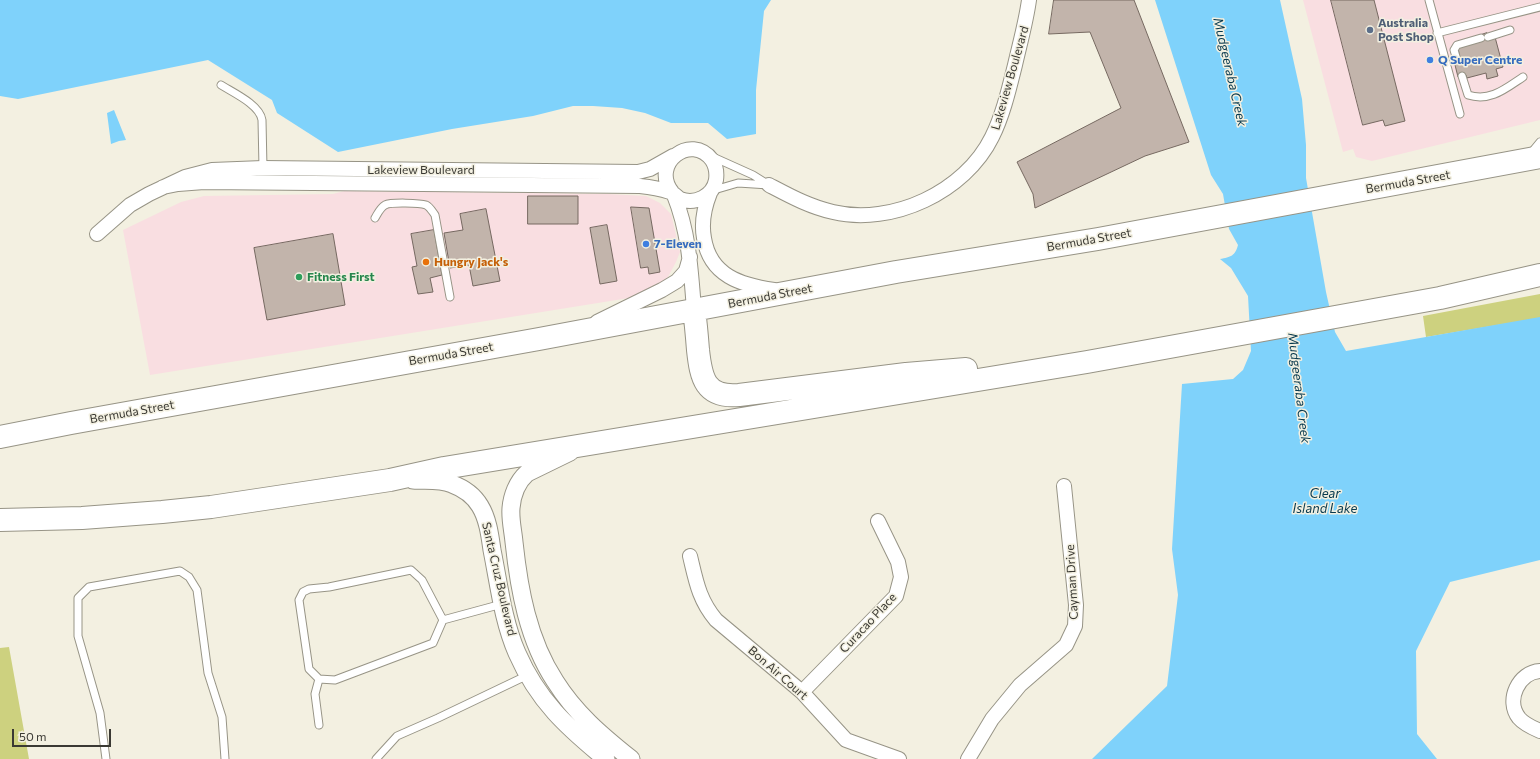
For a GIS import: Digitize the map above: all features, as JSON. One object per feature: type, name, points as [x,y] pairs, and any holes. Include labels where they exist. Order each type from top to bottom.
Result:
[{"type":"main road","name":"Bermuda Street","points":[[0,437],[86,420],[577,332],[896,272],[1098,239],[1532,159]]},
{"type":"main road","points":[[0,520],[82,518],[162,512],[300,494],[395,479],[444,468],[1087,362],[1348,313],[1440,298],[1540,275]]},
{"type":"main road","points":[[694,310],[703,378],[712,390],[719,394],[727,395],[810,387],[931,372],[1005,365],[1087,362]]},
{"type":"street","name":"Lakeview Boulevard","points":[[769,185],[815,208],[834,213],[855,215],[895,211],[916,204],[948,188],[976,161],[992,138],[1001,116],[1007,95],[1027,14],[1029,0]]},
{"type":"street","points":[[694,310],[690,258],[684,224],[666,180],[666,169],[670,160],[678,153],[691,150],[704,153],[712,161],[716,172],[715,184],[710,192],[705,207],[702,228],[707,252],[714,264],[724,274],[742,283],[790,292]]},
{"type":"street","name":"Lakeview Boulevard","points":[[97,234],[130,205],[185,177],[212,170],[263,168],[612,172],[647,170],[678,153]]},
{"type":"street","points":[[263,168],[264,183]]},
{"type":"street","points":[[343,183],[344,169]]},
{"type":"street","points":[[500,185],[501,171]]},
{"type":"street","points":[[598,186],[612,172]]},
{"type":"street","name":"Lakeview Boulevard","points":[[163,187],[190,183],[645,186],[673,194]]},
{"type":"street","points":[[673,194],[683,199],[692,201],[702,199],[710,192]]},
{"type":"street","points":[[577,332],[672,285],[685,273],[690,258]]},
{"type":"street","name":"Santa Cruz Boulevard","points":[[586,445],[523,476],[518,484],[510,511],[516,562],[521,589],[534,636],[545,665],[582,717],[631,759]]},
{"type":"street","name":"Santa Cruz Boulevard","points":[[395,479],[447,482],[466,491],[482,508],[487,522],[506,621],[514,646],[528,675],[541,696],[555,714],[606,759]]},
{"type":"street","name":"Cayman Drive","points":[[968,759],[992,719],[1020,685],[1066,645],[1074,626],[1076,605],[1064,486]]},
{"type":"street","points":[[501,597],[502,564],[493,509],[496,506],[501,506],[506,510],[511,519]]},
{"type":"street","name":"Curacao Place","points":[[802,692],[896,596],[901,578],[898,562],[878,521]]},
{"type":"street","name":"Bon Air Court","points":[[690,556],[699,594],[706,609],[716,620],[802,692],[846,740],[900,759]]},
{"type":"street","points":[[528,675],[545,665]]},
{"type":"street","points":[[1540,671],[1535,671],[1521,680],[1514,693],[1514,707],[1518,718],[1531,728],[1540,731]]},
{"type":"lane","points":[[1429,0],[1460,114]]},
{"type":"lane","points":[[1438,33],[1540,7]]},
{"type":"lane","points":[[1457,60],[1454,50],[1457,45],[1510,30]]},
{"type":"lane","points":[[1462,76],[1468,95],[1478,98],[1498,94],[1523,77]]},
{"type":"lane","points":[[221,85],[254,106],[260,112],[262,120],[263,168]]},
{"type":"lane","points":[[1532,159],[1540,142]]},
{"type":"lane","points":[[704,153],[753,175],[769,185]]},
{"type":"lane","points":[[710,192],[724,186],[738,183],[769,185]]},
{"type":"lane","points":[[376,218],[380,209],[386,205],[424,204],[430,208],[437,226],[450,297]]},
{"type":"lane","points":[[443,620],[422,580],[411,570],[329,587],[309,589],[303,592],[299,600],[309,669],[319,679],[336,680],[433,643],[443,620],[501,597]]},
{"type":"lane","points":[[106,759],[100,713],[78,636],[78,598],[89,587],[180,571],[189,578],[197,590],[208,673],[222,718],[225,759]]},
{"type":"lane","points":[[376,759],[397,736],[528,675]]},
{"type":"lane","points":[[319,679],[316,694],[319,725]]},
{"type":"shaded area","name":"Q Super Centre","points":[[1303,0],[1540,0],[1540,120],[1372,161],[1356,157],[1353,149],[1343,152]]},
{"type":"shaded area","points":[[344,191],[608,194],[646,196],[660,203],[671,214],[680,252],[668,277],[655,287],[629,298],[150,375],[123,230],[181,202],[204,196],[333,194]]},
{"type":"green space","points":[[1540,294],[1540,318],[1426,337],[1423,316]]},
{"type":"green space","points":[[9,647],[29,759],[0,759],[0,648]]},
{"type":"water","points":[[0,0],[771,0],[764,11],[756,90],[756,134],[727,139],[708,123],[671,123],[645,113],[622,108],[573,106],[533,116],[452,129],[338,152],[277,113],[272,100],[208,60],[18,99],[0,96]]},
{"type":"water","name":"Clear Island Lake","points":[[1155,0],[1280,0],[1302,99],[1306,145],[1306,178],[1326,292],[1335,332],[1346,351],[1540,317],[1540,560],[1450,582],[1416,651],[1417,734],[1437,759],[1092,759],[1167,686],[1178,595],[1172,549],[1182,384],[1233,379],[1243,370],[1251,351],[1248,296],[1231,268],[1220,259],[1227,258],[1232,255],[1238,245],[1229,229],[1223,194],[1211,175]]},
{"type":"water","points":[[114,110],[126,140],[111,144],[107,113]]},
{"type":"building","points":[[1054,0],[1134,0],[1189,142],[1145,156],[1035,208],[1033,194],[1017,162],[1121,108],[1090,32],[1049,34]]},
{"type":"building","points":[[1331,0],[1374,0],[1405,121],[1385,126],[1383,120],[1363,125]]},
{"type":"building","points":[[1487,33],[1488,39],[1495,37],[1503,67],[1496,69],[1498,76],[1487,79],[1486,73],[1467,78],[1466,75],[1458,77],[1454,61],[1460,59],[1458,48],[1482,41],[1481,35]]},
{"type":"building","points":[[528,196],[578,196],[578,224],[528,224]]},
{"type":"building","points":[[631,207],[649,208],[660,272],[649,274],[648,267],[641,268]]},
{"type":"building","points":[[486,209],[500,281],[473,286],[469,265],[450,268],[444,233],[463,230],[460,214]]},
{"type":"building","points":[[607,225],[617,281],[600,284],[590,228]]},
{"type":"building","points":[[434,230],[442,275],[430,278],[433,292],[418,294],[412,267],[417,266],[411,234]]},
{"type":"building","points":[[333,234],[345,305],[267,320],[254,248]]},
{"type":"place","name":"Australia Post Shop","points":[[1370,30]]},
{"type":"place","name":"Q Super Centre","points":[[1430,60]]},
{"type":"place","name":"7-Eleven","points":[[646,244]]},
{"type":"place","name":"Hungry Jack's","points":[[426,262]]},
{"type":"place","name":"Fitness First","points":[[299,277]]},
{"type":"water label","name":"Mudgeeraba Creek","points":[[1230,72]]},
{"type":"water label","name":"Mudgeeraba Creek","points":[[1299,388]]}]
